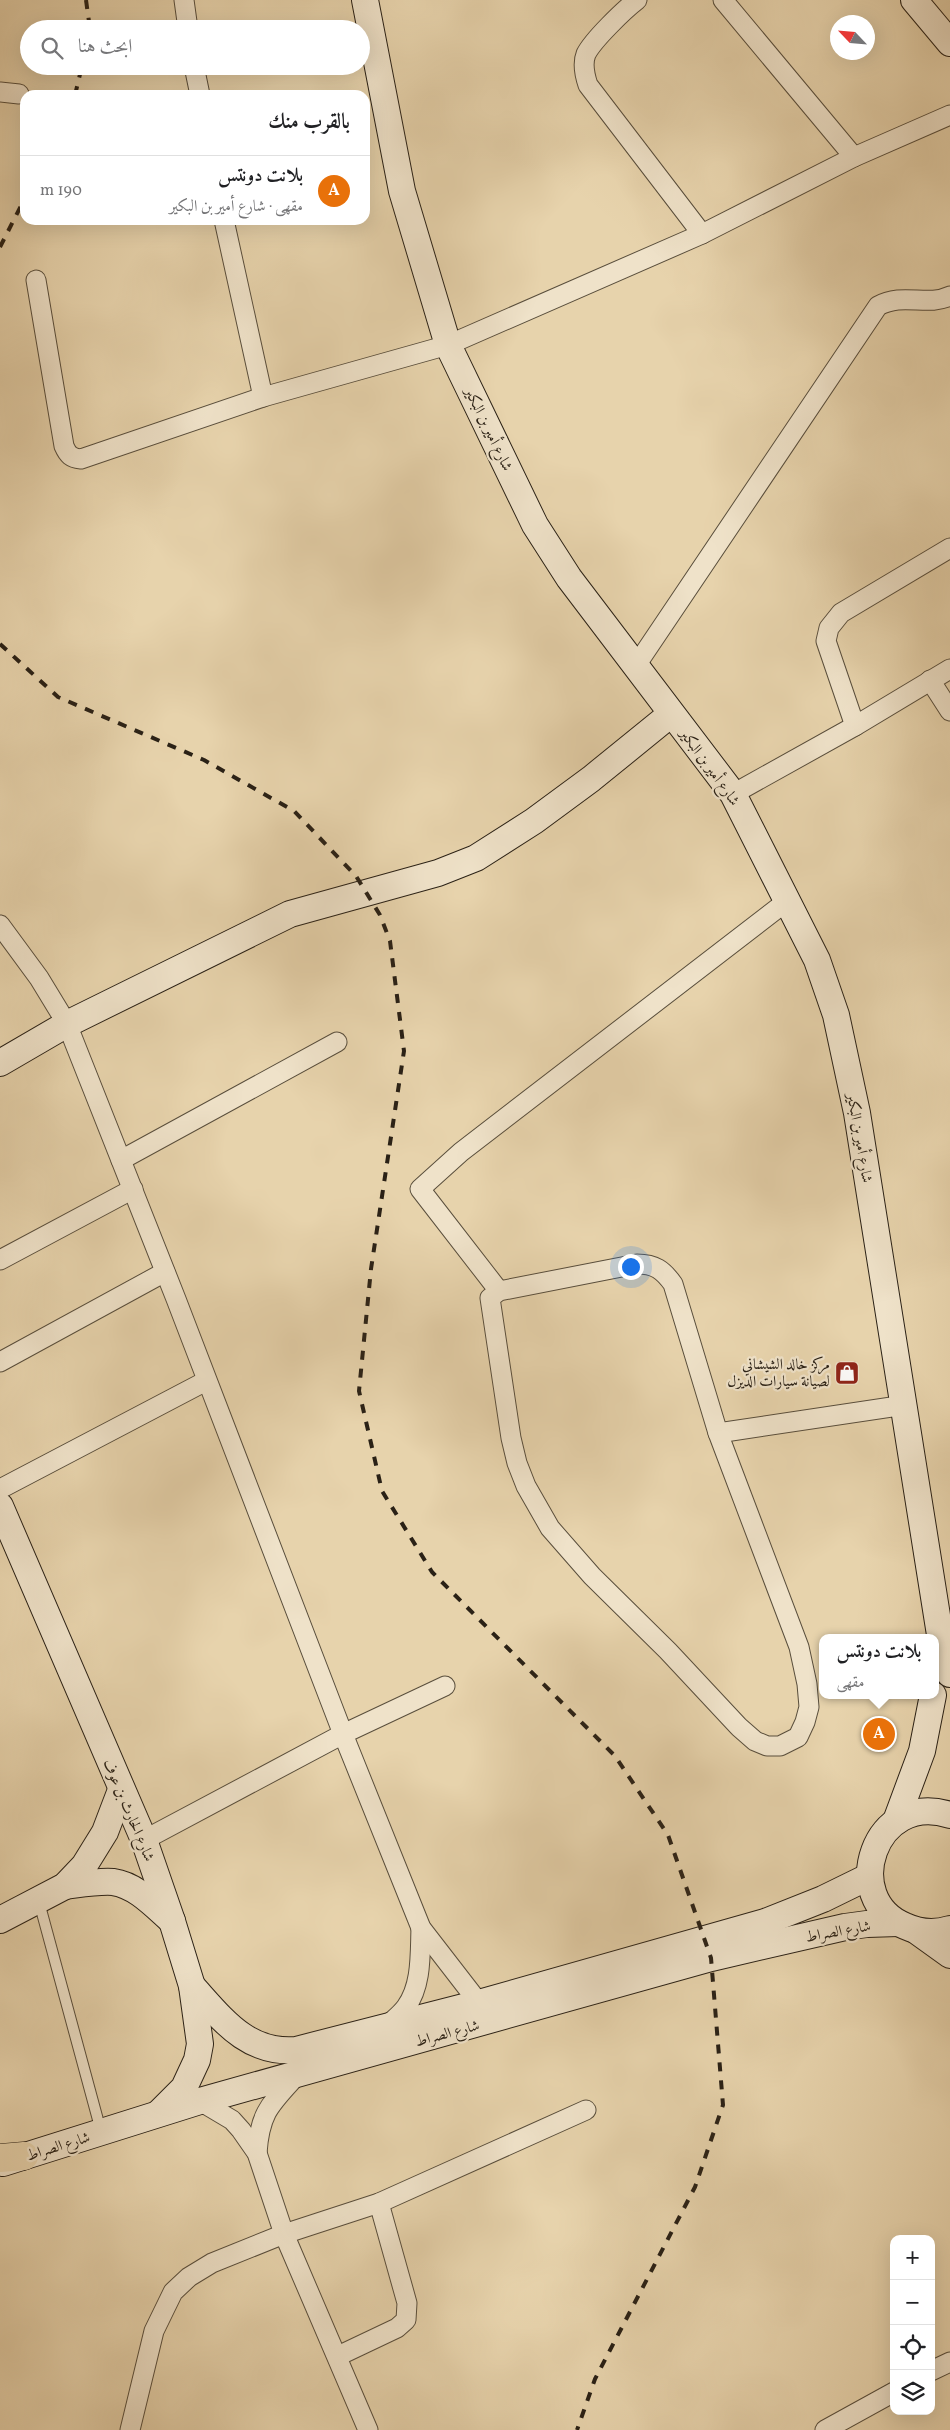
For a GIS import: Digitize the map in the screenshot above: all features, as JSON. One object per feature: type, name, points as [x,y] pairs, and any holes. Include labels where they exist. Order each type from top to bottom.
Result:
[{"type":"street","points":[[184,0],[187,20]]},
{"type":"street","name":"شارع أمير بن البكير","points":[[365,0],[369,20]]},
{"type":"street","points":[[637,0],[602,34],[586,54],[585,77],[588,85],[702,234]]},
{"type":"street","points":[[723,0],[854,157]]},
{"type":"street","points":[[914,0],[950,43]]},
{"type":"street","name":"شارع أمير بن البكير","points":[[370,26],[402,191],[448,345],[535,525],[569,578],[733,794],[817,960],[836,1015],[857,1113],[941,1641],[950,1674]]},
{"type":"street","points":[[196,75],[199,90]]},
{"type":"street","points":[[0,92],[19,94]]},
{"type":"street","points":[[36,280],[64,446],[67,454],[73,458],[81,459],[263,397],[448,345],[702,234],[854,157],[950,115]]},
{"type":"street","points":[[225,225],[263,397]]},
{"type":"street","points":[[635,667],[878,306],[897,298],[933,300],[950,296]]},
{"type":"street","points":[[855,726],[826,641],[829,628],[841,612],[950,548]]},
{"type":"street","points":[[733,794],[855,726],[950,669]]},
{"type":"street","points":[[930,680],[950,711]]},
{"type":"street","points":[[0,1063],[67,1024],[290,914],[438,874],[476,858],[534,821],[592,779],[671,714]]},
{"type":"street","points":[[499,1291],[420,1189],[461,1152],[787,901]]},
{"type":"street","points":[[0,924],[39,978],[67,1024],[133,1189],[342,1734],[421,1928],[479,2003]]},
{"type":"street","points":[[121,1160],[337,1042]]},
{"type":"street","points":[[0,1260],[133,1189]]},
{"type":"street","points":[[638,1264],[657,1267],[664,1272],[672,1284],[718,1433],[799,1647],[807,1684],[809,1707],[805,1722],[798,1737],[780,1746],[767,1746],[755,1741],[739,1727],[668,1651],[592,1576],[561,1542],[539,1510],[526,1486],[511,1438],[490,1298],[499,1291],[638,1264]]},
{"type":"street","points":[[0,1362],[165,1272]]},
{"type":"street","points":[[0,1489],[206,1381]]},
{"type":"street","points":[[718,1433],[904,1405]]},
{"type":"street","name":"شارع الحارث بن عوف","points":[[0,1506],[144,1840],[192,1986],[200,2044],[197,2060],[184,2088],[158,2115]]},
{"type":"street","name":"شارع أمير بن البكير","points":[[939,1654],[941,1641]]},
{"type":"street","points":[[144,1840],[342,1734],[445,1686]]},
{"type":"street","points":[[896,1821],[922,1751],[932,1699]]},
{"type":"street","points":[[65,1886],[84,1866],[95,1850],[122,1790]]},
{"type":"street","points":[[950,1814],[935,1810],[914,1812],[896,1821],[881,1836],[872,1855],[870,1876],[874,1894],[884,1911],[950,1955]]},
{"type":"street","name":"شارع الصراط","points":[[192,1986],[231,2028],[248,2040],[279,2052],[296,2050],[479,2003],[765,1922],[823,1899],[870,1876]]},
{"type":"street","points":[[0,1920],[38,1898],[65,1886],[103,1882],[122,1885],[135,1890],[172,1921]]},
{"type":"street","name":"شارع الصراط","points":[[15,2155],[102,2132],[200,2101],[711,1958],[845,1927],[867,1924],[940,1932],[950,1929]]},
{"type":"street","points":[[387,2027],[406,2007],[413,1993],[419,1975],[421,1928]]},
{"type":"street","points":[[257,2153],[262,2118],[269,2106],[298,2074]]},
{"type":"street","points":[[200,2101],[232,2120],[242,2130],[257,2153],[284,2234],[338,2356],[368,2430]]},
{"type":"street","points":[[130,2430],[154,2331],[173,2292],[189,2277],[212,2263],[284,2234],[379,2203],[586,2110]]},
{"type":"street","points":[[338,2356],[398,2328],[406,2320],[407,2303],[379,2203]]},
{"type":"street","points":[[935,2370],[950,2362]]},
{"type":"street","points":[[828,2429],[890,2394]]},
{"type":"lane","points":[[38,1898],[102,2132]]},
{"type":"railway","points":[[86,0],[89,20]]},
{"type":"railway","points":[[76,90],[80,75]]},
{"type":"railway","points":[[0,247],[20,208]]},
{"type":"railway","points":[[0,644],[58,697],[204,760],[294,811],[356,876],[380,915],[390,941],[404,1051],[371,1269],[359,1391],[382,1491],[432,1572],[615,1756],[668,1835],[711,1958],[723,2105],[695,2187],[595,2379],[577,2430]]},
{"type":"place","name":"مركز خالد الشيشاني لصيانة سيارات الديزل","points":[[847,1373]]},
{"type":"place","name":"بلانت دونتس","points":[[879,1734]]}]
